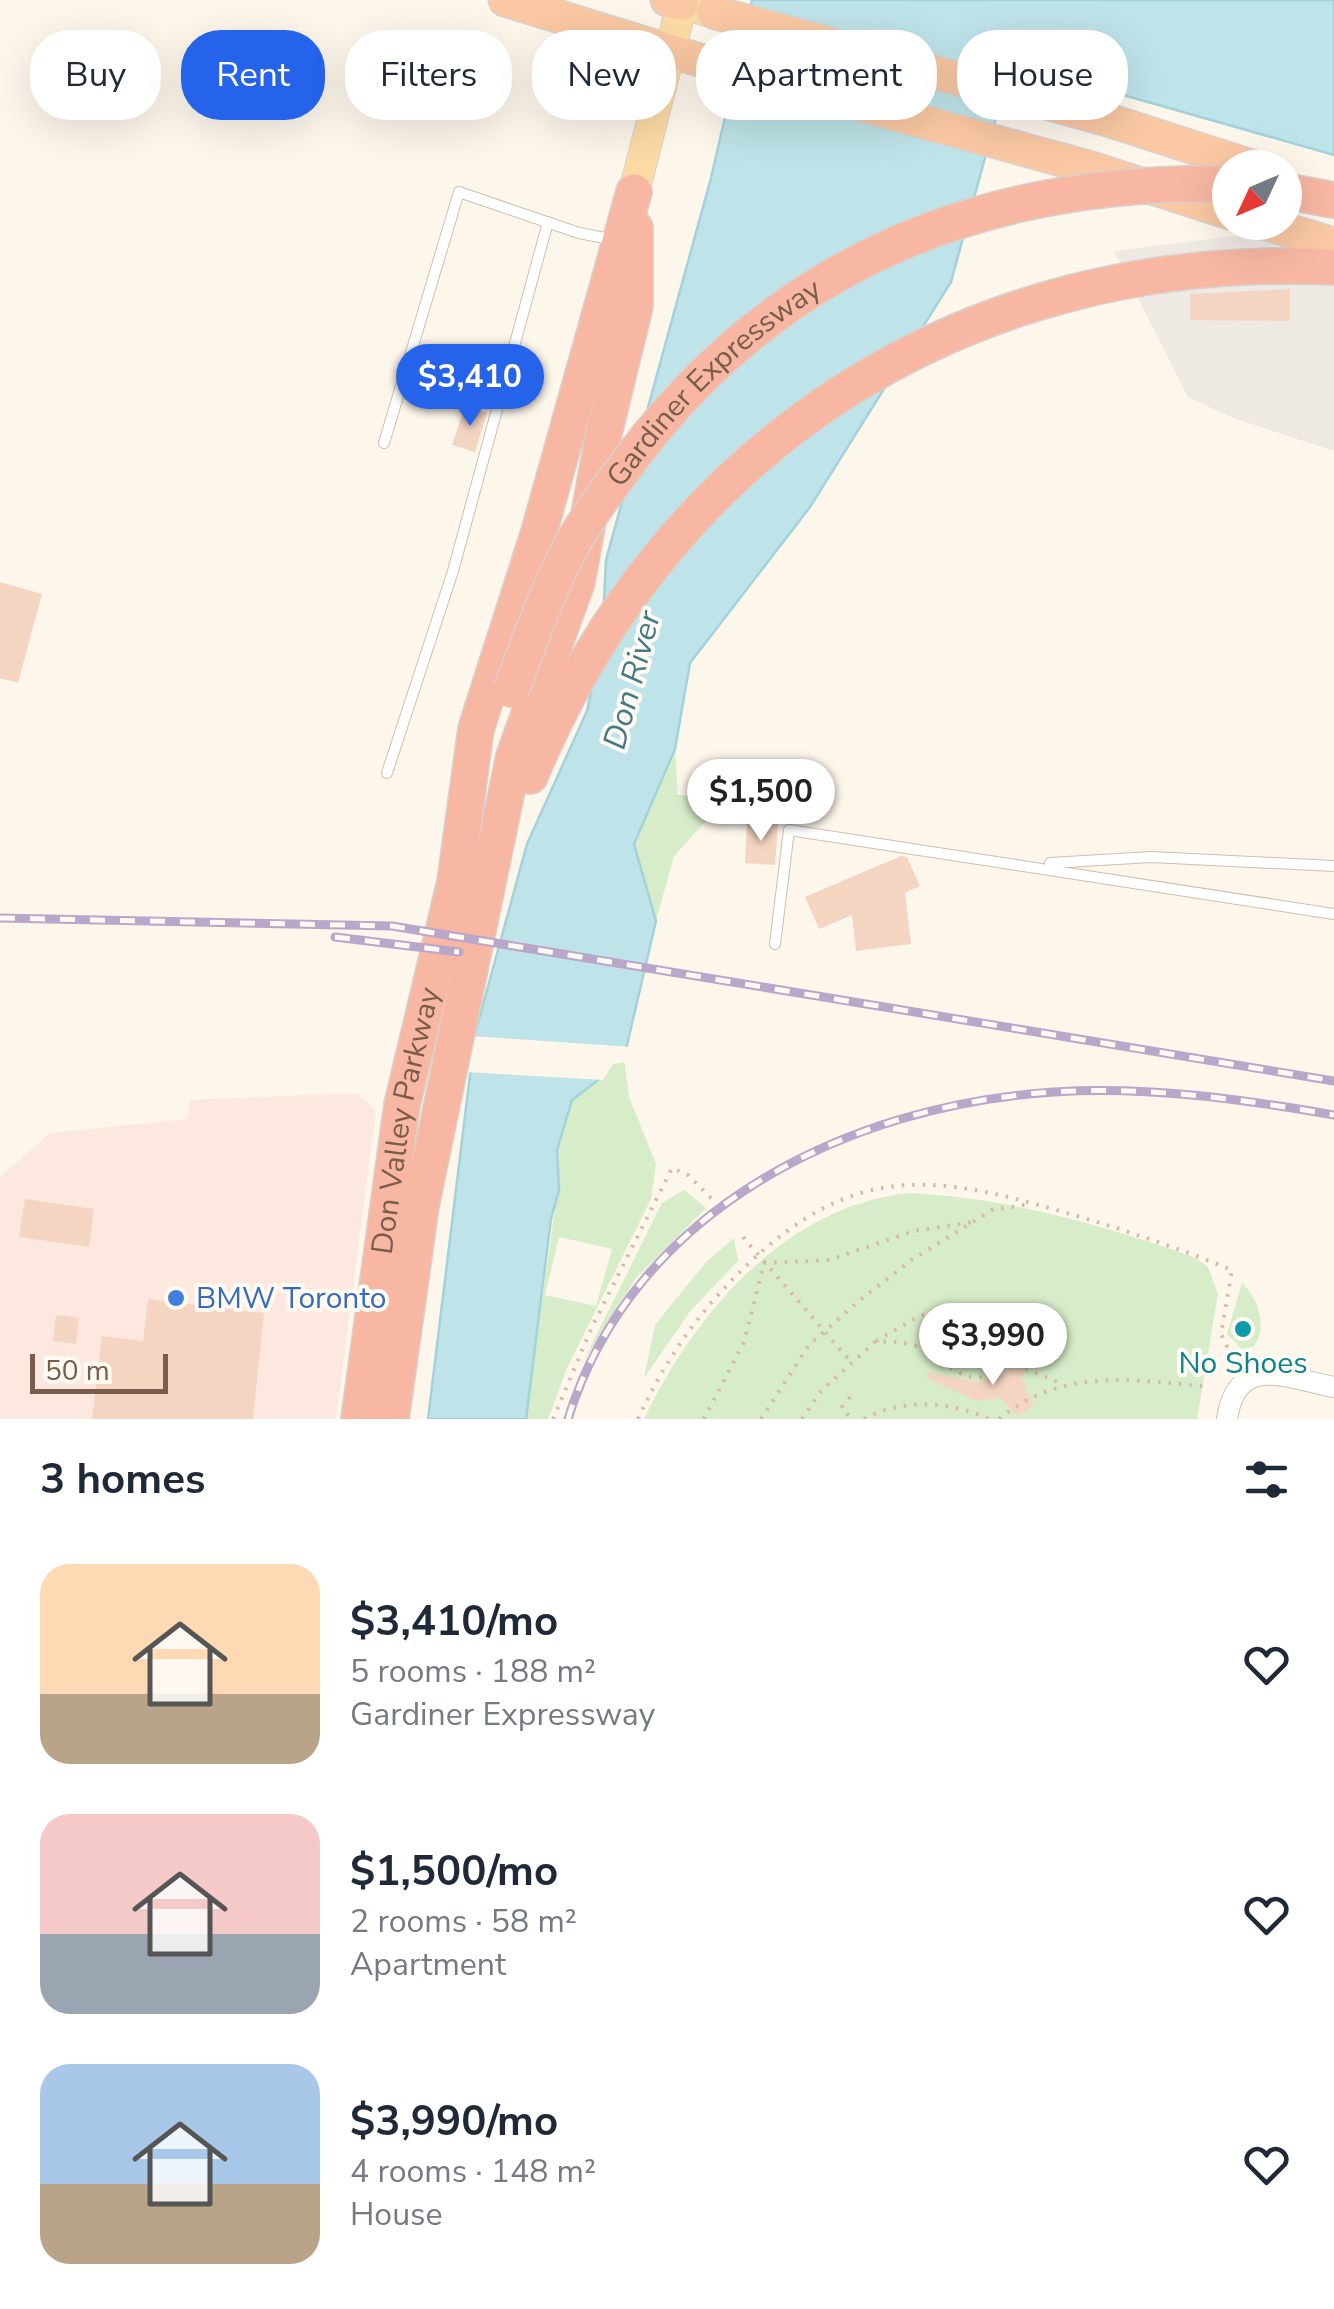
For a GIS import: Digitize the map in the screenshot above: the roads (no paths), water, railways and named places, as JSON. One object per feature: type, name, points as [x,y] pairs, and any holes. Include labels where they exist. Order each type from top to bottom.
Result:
[{"type":"highway","points":[[505,0],[603,30]]},
{"type":"highway","points":[[687,5],[1105,118],[1212,153]]},
{"type":"highway","points":[[676,53],[1091,168],[1212,207]]},
{"type":"highway","points":[[1302,182],[1334,192]]},
{"type":"highway","name":"Gardiner Expressway","points":[[470,890],[511,690],[563,561],[607,491],[662,418],[731,349],[795,300],[867,254],[937,225],[1002,206],[1098,188],[1212,185]]},
{"type":"highway","points":[[470,890],[476,729],[539,532],[634,192]]},
{"type":"highway","points":[[470,890],[577,582],[603,437],[636,306],[634,192]]},
{"type":"highway","points":[[1302,194],[1334,200]]},
{"type":"highway","points":[[1302,234],[1334,244]]},
{"type":"highway","points":[[470,890],[521,798],[566,695],[626,598],[729,481],[820,406],[914,350],[1017,308],[1117,279],[1246,265],[1334,266]]},
{"type":"highway","name":"Don Valley Parkway","points":[[359,1419],[402,1105],[470,890]]},
{"type":"highway","name":"Don Valley Parkway","points":[[391,1419],[470,890]]},
{"type":"main road","points":[[676,31],[687,5]]},
{"type":"main road","points":[[634,192],[651,120]]},
{"type":"street","points":[[1227,1419],[1231,1394],[1241,1380],[1259,1374],[1334,1386]]},
{"type":"lane","points":[[384,443],[458,192],[620,241]]},
{"type":"lane","points":[[387,773],[454,572],[548,222]]},
{"type":"lane","points":[[775,944],[789,830],[1334,914]]},
{"type":"lane","points":[[1029,864],[1151,857],[1334,866]]},
{"type":"water","name":"Don River","points":[[752,0],[1334,0],[1334,155],[1128,96],[1128,30],[957,30],[957,120],[995,120],[951,282],[810,507],[690,663],[675,749],[634,844],[656,921],[624,1058],[610,1059],[597,1081],[572,1100],[557,1150],[559,1190],[551,1219],[526,1419],[428,1419],[475,1034],[527,844],[587,711],[602,638],[606,560],[724,120],[937,120],[937,30],[745,30]]},
{"type":"railway","points":[[0,918],[392,926],[1334,1081]]},
{"type":"railway","points":[[335,937],[459,952]]},
{"type":"railway","points":[[568,1419],[599,1345],[643,1281],[696,1227],[758,1182],[827,1146],[901,1119],[977,1101],[1054,1092],[1194,1095],[1334,1115]]},
{"type":"place","name":"BMW Toronto","points":[[176,1298]]},
{"type":"place","name":"No Shoes","points":[[1243,1329]]}]
